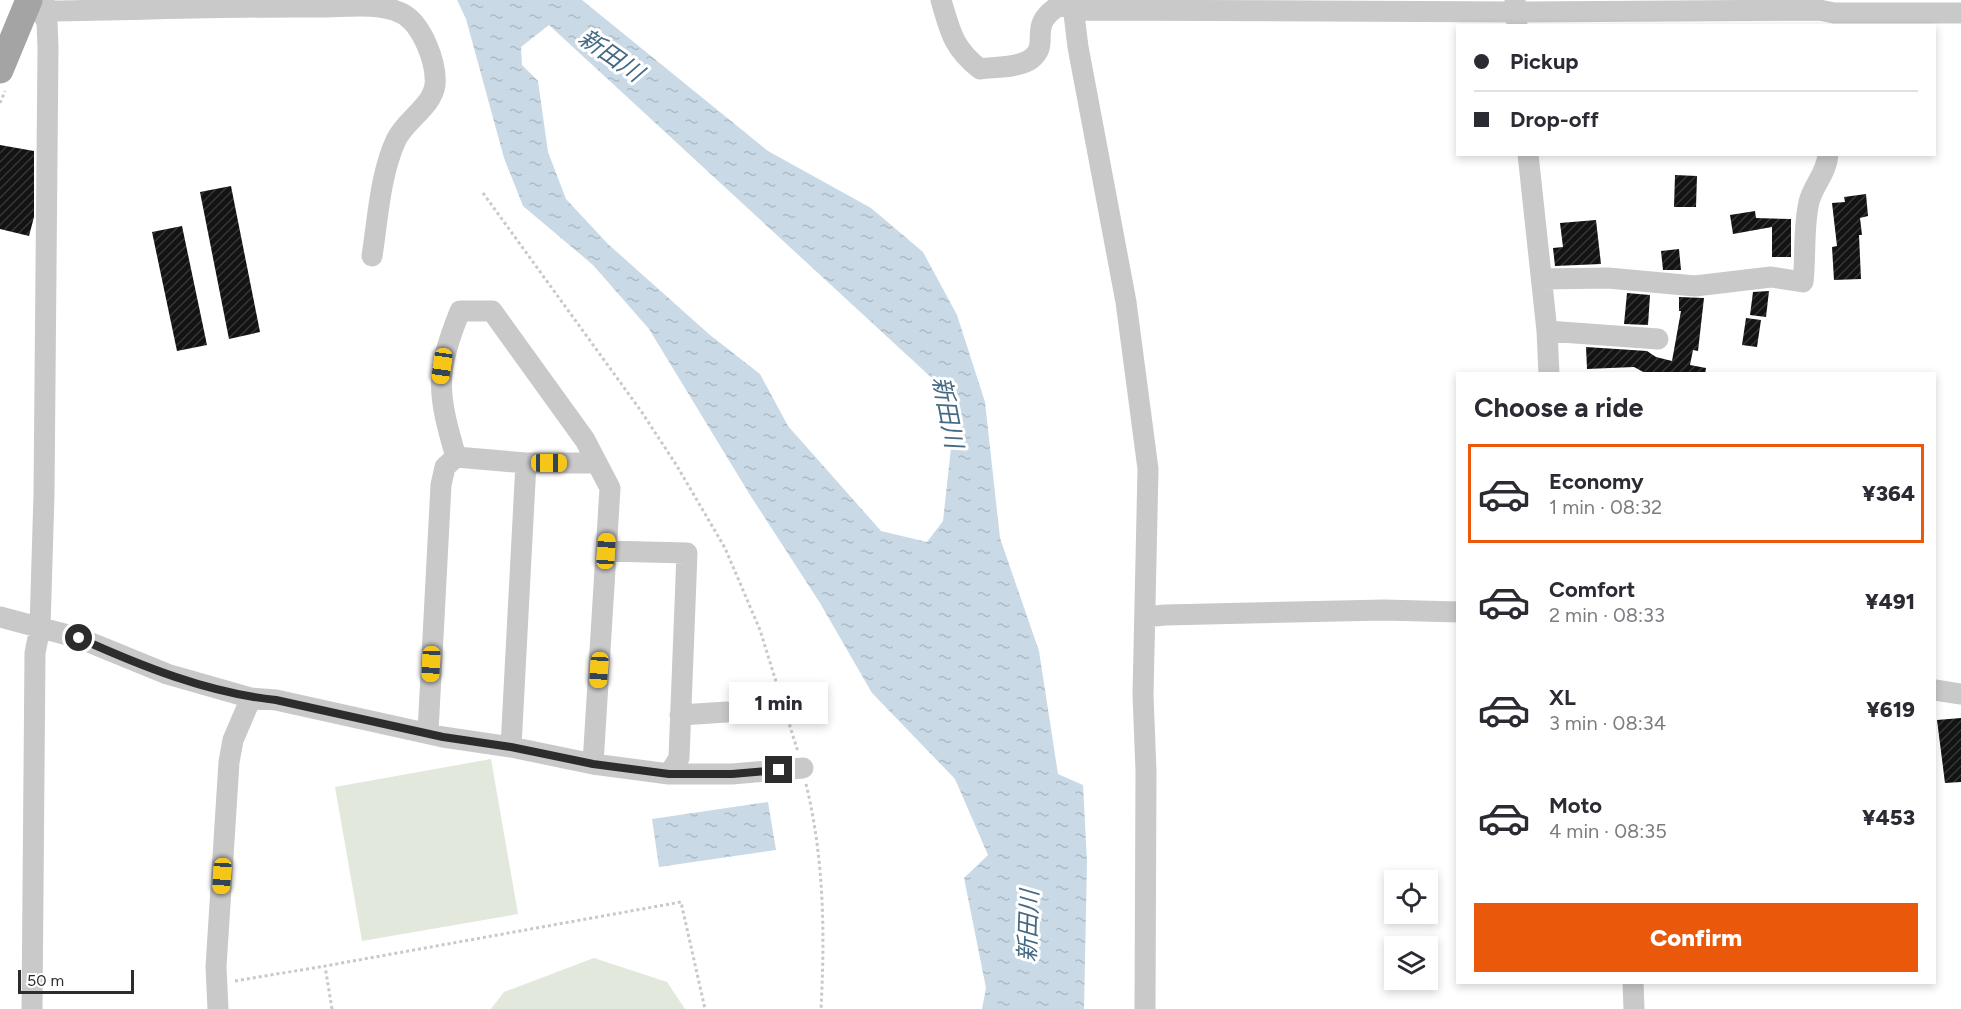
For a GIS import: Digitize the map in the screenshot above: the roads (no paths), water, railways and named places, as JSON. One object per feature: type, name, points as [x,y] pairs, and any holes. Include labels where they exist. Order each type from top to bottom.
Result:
[{"type":"main road","points":[[0,70],[29,0]]},
{"type":"street","points":[[37,0],[51,11],[259,3],[373,7],[401,13],[413,22],[421,35],[433,66],[435,86],[417,115],[396,139],[383,187],[372,256]]},
{"type":"street","points":[[32,1009],[35,652],[40,628],[48,47],[47,22],[37,0]]},
{"type":"street","points":[[941,0],[952,40],[965,58],[980,69],[1029,60],[1037,53],[1041,39],[1040,24],[1046,14],[1060,5],[1085,10],[1145,6],[1826,19],[1961,13]]},
{"type":"street","points":[[1085,10],[1074,14],[1078,47],[1125,291],[1148,469],[1143,695],[1146,771],[1145,1009]]},
{"type":"street","points":[[1528,156],[1547,331],[1549,372]]},
{"type":"street","points":[[1542,279],[1608,278],[1695,286],[1771,277],[1803,282],[1808,206],[1811,194],[1825,171],[1828,156]]},
{"type":"street","points":[[456,457],[443,414],[441,393],[444,350],[460,311],[492,311],[585,440],[610,488],[593,764]]},
{"type":"street","points":[[1547,331],[1658,339]]},
{"type":"street","points":[[428,732],[441,484],[445,467],[451,459],[456,457],[526,463],[596,464]]},
{"type":"street","points":[[511,747],[526,463]]},
{"type":"street","points":[[606,551],[687,553],[679,758],[669,774]]},
{"type":"street","points":[[1146,617],[1373,611],[1456,612]]},
{"type":"street","points":[[0,617],[79,638],[167,674],[251,698],[276,700],[443,737],[511,747],[593,764],[669,774],[732,774],[803,768]]},
{"type":"street","points":[[1936,690],[1961,694]]},
{"type":"street","points":[[218,1009],[217,984],[230,762],[233,740],[251,698]]},
{"type":"street","points":[[680,716],[727,712]]},
{"type":"street","points":[[1633,984],[1634,1009]]},
{"type":"water","name":"新田川","points":[[457,0],[582,0],[768,151],[871,208],[923,252],[957,315],[985,402],[1000,538],[1039,651],[1058,774],[1083,785],[1087,862],[1084,1009],[982,1009],[986,988],[964,878],[988,855],[955,779],[872,693],[820,603],[750,495],[649,329],[593,265],[523,206],[504,158],[466,19]],"holes":[[[549,25],[934,380],[952,439],[943,521],[927,542],[881,531],[788,426],[760,374],[710,335],[608,244],[566,199],[548,152],[538,81],[522,65],[521,47]]]},
{"type":"water","points":[[768,802],[776,850],[659,867],[652,819]]}]
